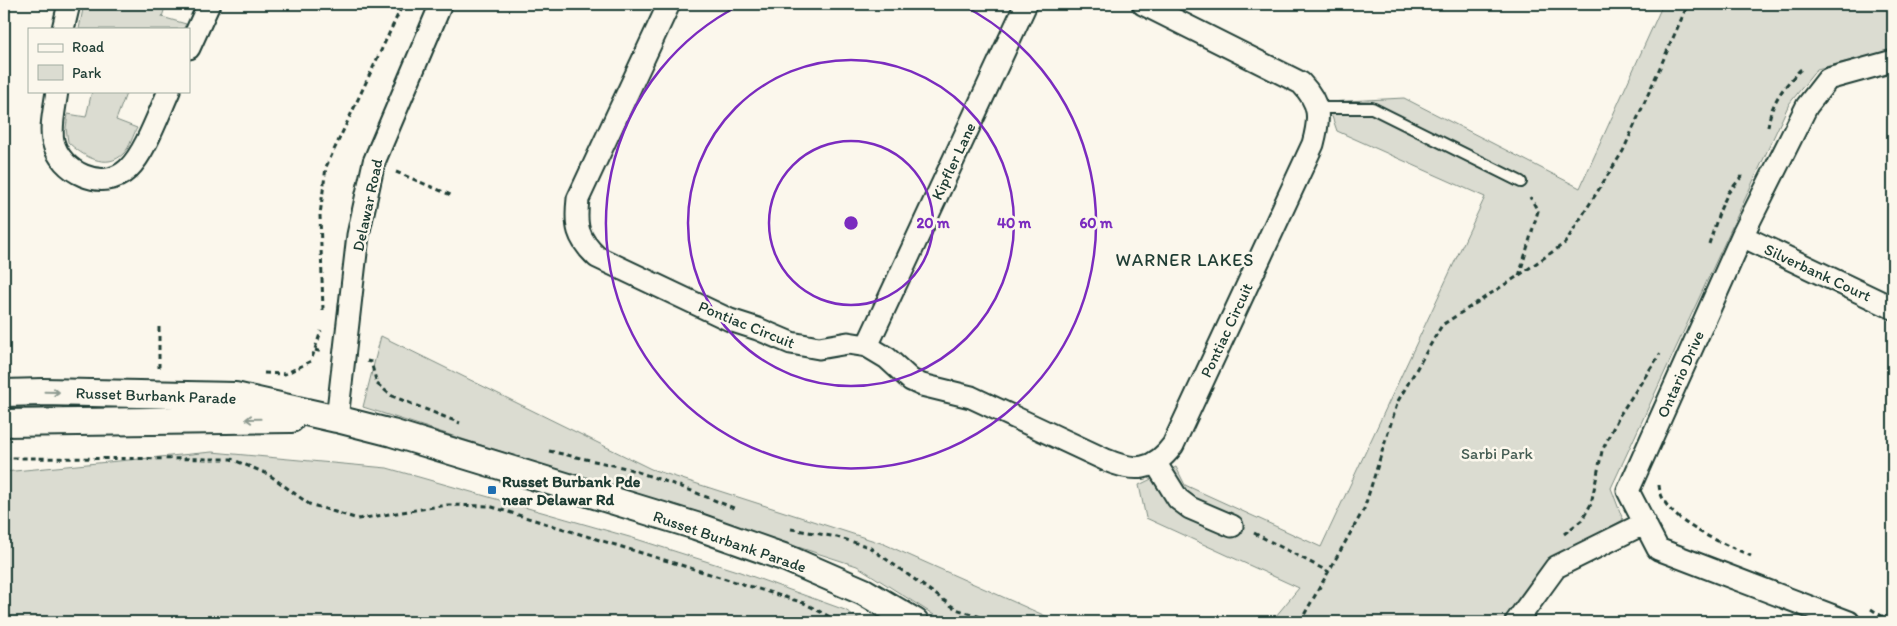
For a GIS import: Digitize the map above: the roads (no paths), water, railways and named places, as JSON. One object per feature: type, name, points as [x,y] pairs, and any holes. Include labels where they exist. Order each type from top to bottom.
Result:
[{"type":"street","points":[[63,28],[69,4]]},
{"type":"street","points":[[190,46],[209,4]]},
{"type":"street","name":"Delawar Road","points":[[337,418],[358,235],[374,162],[442,4]]},
{"type":"street","name":"Pontiac Circuit","points":[[669,4],[578,199],[576,218],[578,232],[586,246],[597,257],[721,316],[791,343],[820,348],[848,343],[867,346],[887,358],[911,380],[922,385],[971,397],[1121,466],[1138,469],[1166,454],[1173,444],[1313,144],[1318,127],[1318,108]]},
{"type":"street","name":"Kipfler Lane","points":[[867,346],[1026,4]]},
{"type":"street","points":[[1143,4],[1301,83],[1312,95],[1318,108]]},
{"type":"street","name":"Ontario Drive","points":[[1849,622],[1658,549],[1628,491],[1742,236],[1806,106],[1828,79],[1893,61]]},
{"type":"street","points":[[57,92],[53,127],[53,139],[56,148],[67,165],[74,171],[83,176],[102,179],[118,176],[134,164],[169,92]]},
{"type":"street","name":"Silverbank Court","points":[[1742,236],[1893,308]]},
{"type":"street","name":"Russet Burbank Parade","points":[[4,393],[235,396],[337,418],[392,433],[705,529],[786,558],[855,588],[915,622]]},
{"type":"street","name":"Russet Burbank Parade","points":[[4,423],[337,418]]},
{"type":"street","points":[[1154,462],[1178,499],[1190,508],[1232,526]]},
{"type":"street","points":[[1516,622],[1556,567],[1645,524]]},
{"type":"lane","points":[[1318,108],[1372,108],[1521,182]]},
{"type":"place","name":"Russet Burbank Pde near Delawar Rd","points":[[492,490]]},
{"type":"district","name":"WARNER LAKES","points":[[1185,260]]},
{"type":"park label","name":"Sarbi Park","points":[[1497,453]]}]
